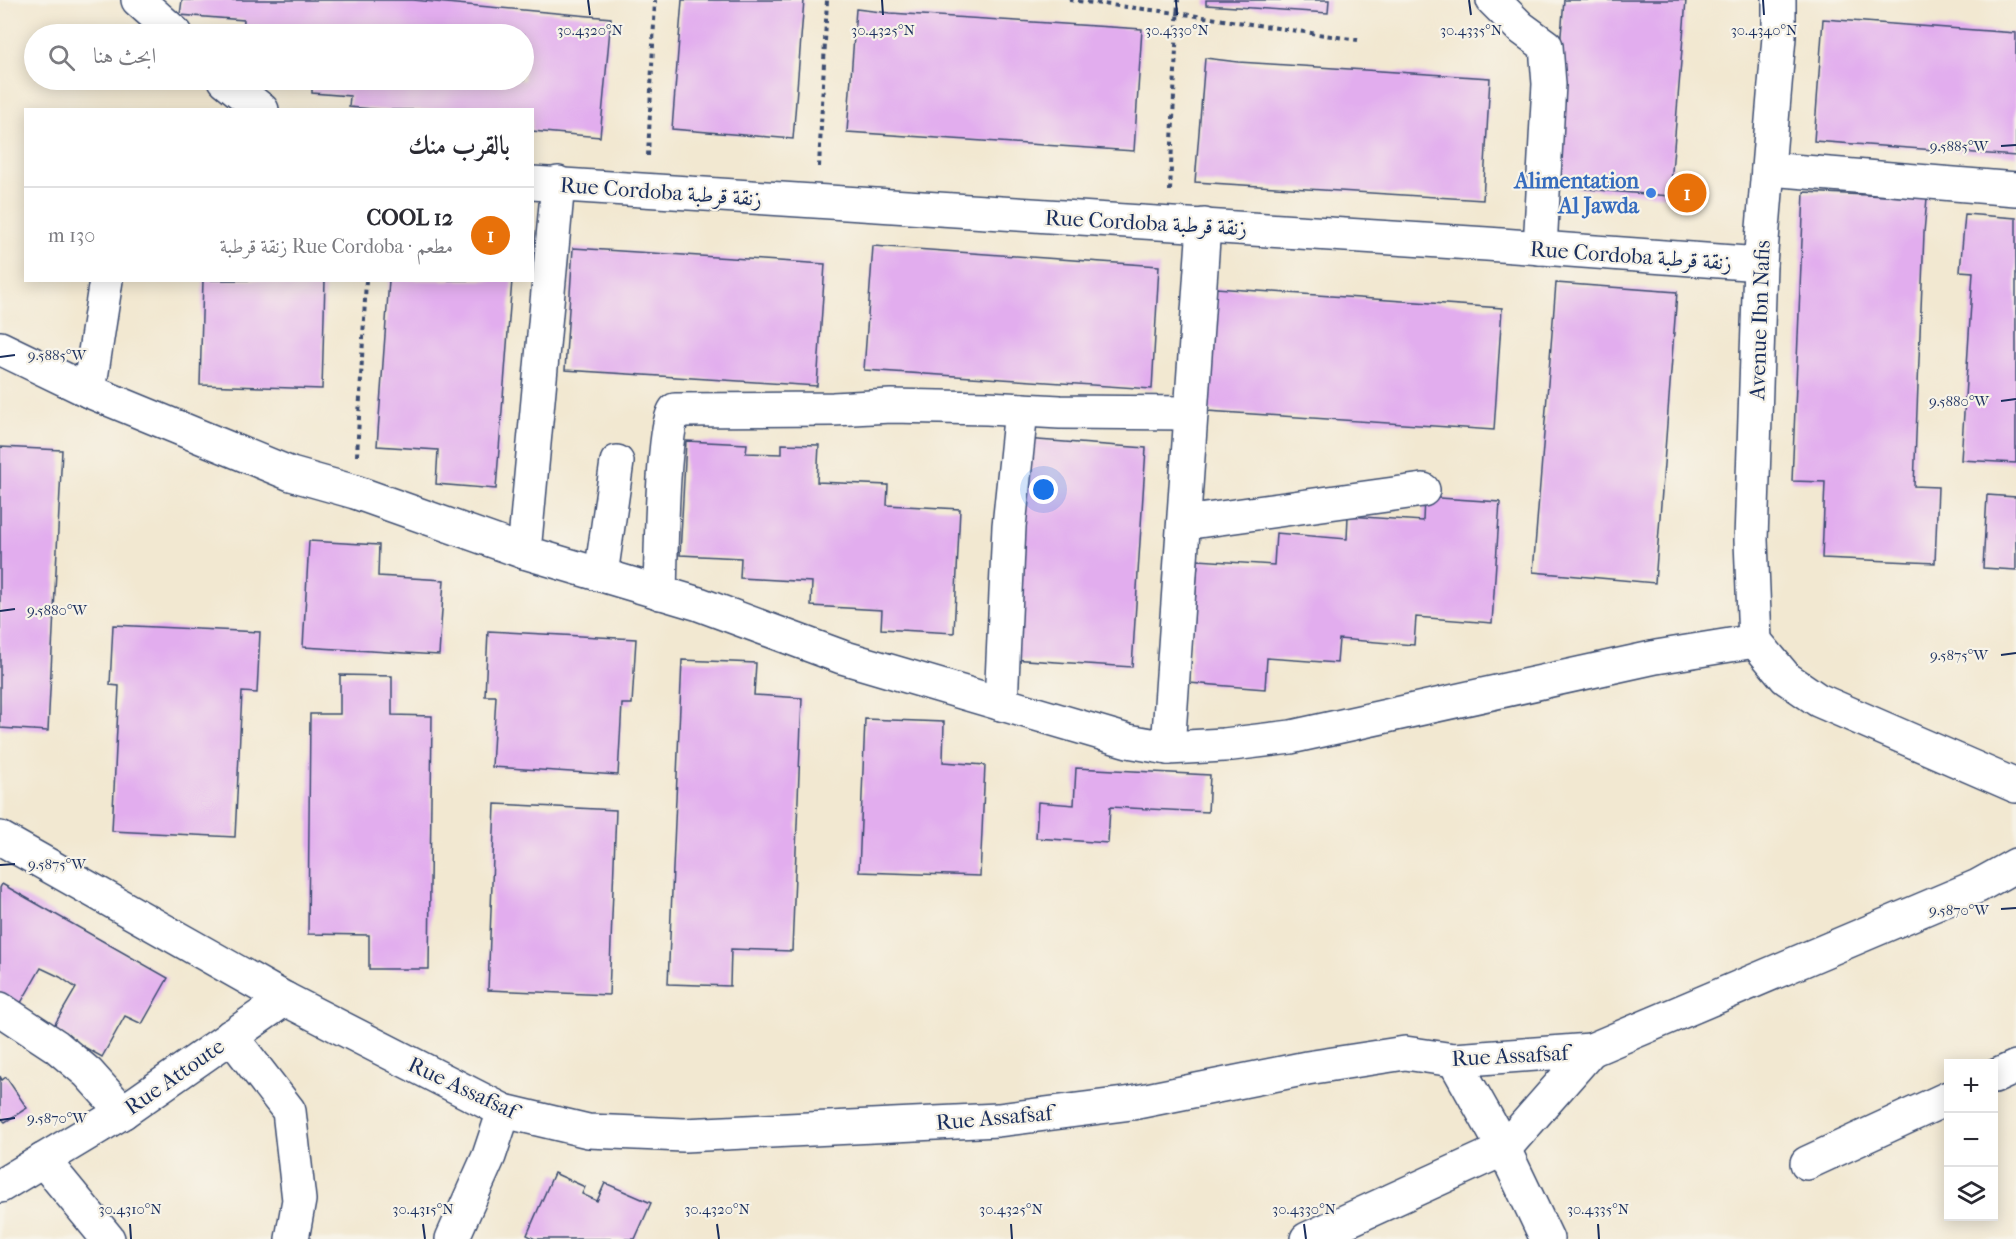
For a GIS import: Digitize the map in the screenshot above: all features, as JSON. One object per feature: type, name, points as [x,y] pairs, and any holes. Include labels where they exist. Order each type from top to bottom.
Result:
[{"type":"street","points":[[138,0],[165,24]]},
{"type":"street","points":[[1493,0],[1520,27],[1546,46],[1549,84],[1540,248]]},
{"type":"street","name":"Avenue Ibn Nafis","points":[[1755,641],[1751,540],[1760,264],[1779,37],[1779,0]]},
{"type":"street","points":[[237,90],[260,108]]},
{"type":"street","points":[[1768,169],[2016,189]]},
{"type":"street","points":[[524,552],[545,183]]},
{"type":"street","name":"Rue Cordoba زنقة قرطبة","points":[[545,183],[1204,225],[1760,264]]},
{"type":"street","points":[[1168,748],[1204,225]]},
{"type":"street","points":[[89,391],[106,282]]},
{"type":"street","points":[[0,348],[89,391],[291,474],[355,492],[524,552],[699,604],[842,657],[1128,741],[1168,748],[1224,745],[1291,737],[1656,657],[1755,641],[1786,678],[1818,700],[2016,786]]},
{"type":"street","points":[[660,593],[664,482],[669,424],[675,410],[833,409],[891,406],[1191,413]]},
{"type":"street","points":[[1000,704],[1009,526],[1021,410]]},
{"type":"street","points":[[601,575],[617,462]]},
{"type":"street","points":[[1184,523],[1423,490]]},
{"type":"street","name":"Rue Assafsaf","points":[[0,838],[285,999],[504,1110],[588,1131],[684,1136],[998,1120],[1132,1103],[1307,1068],[1405,1053],[1454,1060],[1591,1050],[1978,886],[2016,865]]},
{"type":"street","name":"Rue Attoute","points":[[0,1186],[123,1112],[285,999]]},
{"type":"street","points":[[0,1009],[56,1046],[87,1073],[123,1112]]},
{"type":"street","points":[[231,1036],[289,1111],[299,1200],[292,1239]]},
{"type":"street","points":[[1307,1239],[1504,1149],[1591,1050]]},
{"type":"street","points":[[1454,1060],[1504,1149],[1548,1239]]},
{"type":"street","points":[[1998,1075],[2016,1067]]},
{"type":"street","points":[[1807,1163],[1944,1100]]},
{"type":"street","points":[[452,1239],[489,1156],[504,1110]]},
{"type":"street","points":[[43,1160],[108,1239]]},
{"type":"path","points":[[646,189],[655,0]]},
{"type":"path","points":[[818,201],[827,0]]},
{"type":"path","points":[[1069,0],[1178,13],[1358,40]]},
{"type":"path","points":[[1169,224],[1178,0]]},
{"type":"path","points":[[355,492],[366,282]]},
{"type":"building","points":[[182,0],[413,0],[611,18],[600,137],[534,131],[534,108],[360,108],[349,107],[350,96],[312,93],[312,90],[534,90],[534,24],[244,24],[244,20],[180,15]]},
{"type":"building","points":[[682,0],[804,0],[793,139],[672,129]]},
{"type":"building","points":[[1206,0],[1329,0],[1328,13],[1206,5]]},
{"type":"building","points":[[1564,0],[1686,0],[1670,196],[1609,191],[1610,177],[1608,191],[1548,185]]},
{"type":"building","points":[[856,9],[1142,29],[1134,151],[847,132]]},
{"type":"building","points":[[1823,19],[2016,33],[2016,156],[1814,141]]},
{"type":"building","points":[[1205,58],[1490,78],[1483,200],[1195,182]]},
{"type":"building","points":[[1804,192],[1927,198],[1914,486],[1938,487],[1935,563],[1822,558],[1825,482],[1792,481]]},
{"type":"building","points":[[1965,214],[2016,218],[2016,463],[1961,460],[1973,272],[1960,271]]},
{"type":"building","points":[[873,246],[1159,266],[1152,389],[864,370]]},
{"type":"building","points":[[573,248],[825,264],[817,386],[565,370]]},
{"type":"building","points":[[203,282],[325,282],[322,389],[200,385]]},
{"type":"building","points":[[389,282],[512,282],[496,489],[436,484],[438,450],[377,446]]},
{"type":"building","points":[[1556,283],[1677,292],[1655,583],[1533,572]]},
{"type":"building","points":[[1216,288],[1502,308],[1494,430],[1207,411]]},
{"type":"building","points":[[1024,439],[1146,448],[1132,667],[1011,659]]},
{"type":"building","points":[[686,441],[747,444],[746,453],[782,454],[782,444],[819,445],[817,482],[888,485],[887,505],[960,509],[954,633],[881,629],[882,610],[811,606],[812,582],[740,578],[741,558],[680,555]]},
{"type":"building","points":[[0,447],[62,450],[48,731],[0,728]]},
{"type":"building","points":[[1987,495],[2016,497],[2016,570],[1983,568]]},
{"type":"building","points":[[1424,497],[1500,502],[1492,623],[1416,617],[1414,645],[1339,639],[1337,663],[1267,658],[1265,689],[1189,683],[1198,560],[1274,565],[1276,533],[1347,539],[1348,516],[1423,521]]},
{"type":"building","points":[[309,541],[379,545],[378,576],[444,580],[439,655],[303,647]]},
{"type":"building","points":[[113,625],[260,632],[257,693],[242,692],[235,837],[112,831],[119,686],[110,685]]},
{"type":"building","points":[[488,631],[636,639],[632,704],[622,704],[618,775],[492,767],[496,696],[485,696]]},
{"type":"building","points":[[682,660],[756,663],[754,695],[802,698],[792,951],[731,949],[730,986],[668,984]]},
{"type":"building","points":[[340,675],[392,676],[392,715],[432,716],[429,969],[369,969],[369,935],[308,934],[310,714],[340,714]]},
{"type":"building","points":[[865,719],[944,722],[943,762],[985,765],[980,876],[859,872]]},
{"type":"building","points":[[1076,768],[1210,775],[1208,812],[1110,807],[1108,843],[1036,838],[1038,802],[1074,805]]},
{"type":"building","points":[[495,804],[616,810],[609,995],[488,990]]},
{"type":"building","points":[[2,884],[168,978],[142,1024],[125,1016],[102,1057],[52,1029],[76,988],[60,977],[41,968],[18,1008],[0,998],[0,888]]},
{"type":"building","points":[[0,1076],[2,1080],[6,1077],[27,1108],[5,1122],[0,1117]]},
{"type":"building","points":[[554,1173],[585,1187],[582,1194],[597,1201],[605,1183],[651,1203],[635,1239],[535,1239],[527,1235]]},
{"type":"place","name":"Alimentation Al Jawda","points":[[1651,193]]},
{"type":"place","name":"12 COOL","points":[[1687,193]]}]
